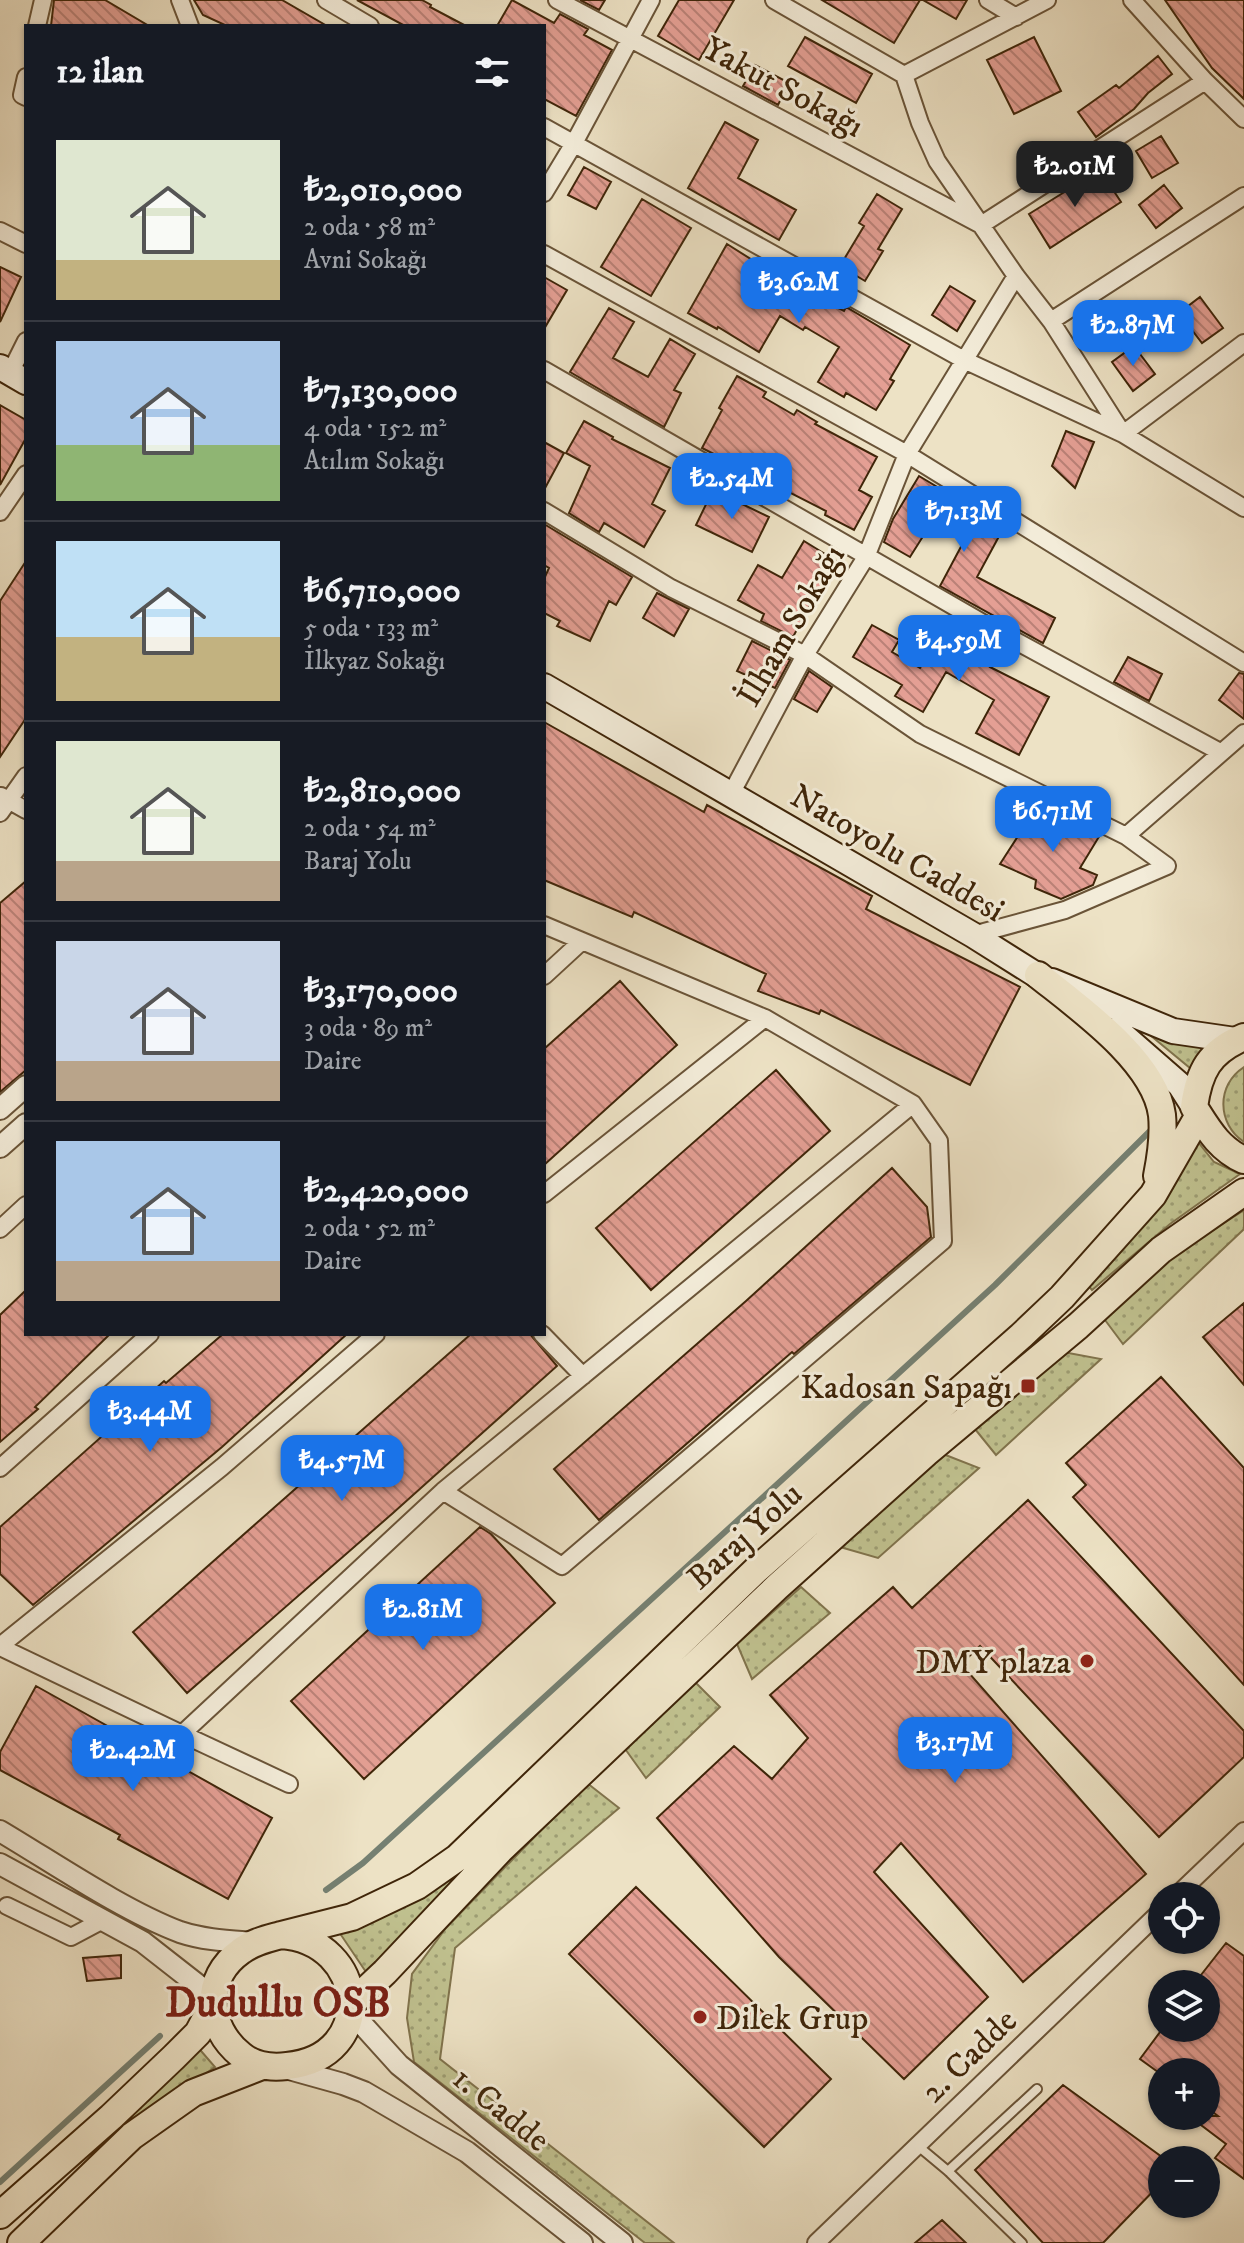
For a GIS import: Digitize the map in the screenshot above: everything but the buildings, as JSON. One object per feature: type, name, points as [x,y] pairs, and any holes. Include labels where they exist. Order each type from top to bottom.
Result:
[{"type":"main road","name":"Natoyolu Caddesi","points":[[546,687],[1038,975],[1141,1049],[1180,1085],[1196,1111]]},
{"type":"main road","points":[[1038,975],[1173,1031],[1240,1039]]},
{"type":"main road","points":[[1038,975],[1107,1030],[1152,1082],[1162,1113],[1162,1150],[1153,1195]]},
{"type":"main road","name":"Baraj Yolu","points":[[281,1935],[352,1917],[417,1886],[457,1858],[736,1589],[1032,1327],[1153,1195],[1196,1111],[1204,1066],[1222,1048],[1240,1039]]},
{"type":"main road","points":[[1196,1111],[1216,1141],[1244,1160]]},
{"type":"main road","name":"Baraj Yolu","points":[[352,2008],[501,1849],[800,1567],[926,1453],[1078,1326],[1161,1250],[1244,1192]]},
{"type":"main road","points":[[0,2215],[111,2117],[198,2033],[225,1967],[239,1952],[254,1943],[281,1935],[301,1937],[320,1945],[335,1959],[345,1978],[352,2008],[349,2024],[325,2054],[308,2064],[272,2067],[193,2093],[132,2136],[21,2243]]},
{"type":"main road","points":[[212,2002],[218,2025],[228,2044],[243,2058],[272,2067]]},
{"type":"street","points":[[37,24],[43,0]]},
{"type":"street","points":[[180,0],[189,24]]},
{"type":"street","points":[[326,0],[367,24]]},
{"type":"street","name":"Yakut Sokağı","points":[[557,0],[981,225]]},
{"type":"street","points":[[546,190],[651,0]]},
{"type":"street","points":[[774,0],[904,75],[937,161],[1051,321],[1123,434]]},
{"type":"street","points":[[988,0],[1016,17]]},
{"type":"street","points":[[904,75],[1047,0]]},
{"type":"street","points":[[1132,0],[1244,119]]},
{"type":"street","points":[[981,225],[1205,81]]},
{"type":"street","points":[[546,128],[964,360],[1123,434],[1244,508]]},
{"type":"street","points":[[1051,321],[1244,196]]},
{"type":"street","points":[[0,231],[24,243]]},
{"type":"street","points":[[546,255],[907,454],[1244,663]]},
{"type":"street","name":"İlham Sokağı","points":[[731,794],[805,655],[866,557],[907,454],[1016,276]]},
{"type":"street","points":[[1123,434],[1244,344]]},
{"type":"street","points":[[12,374],[24,346]]},
{"type":"street","points":[[546,371],[866,557],[1220,752]]},
{"type":"street","points":[[0,512],[24,477]]},
{"type":"street","points":[[546,512],[671,588],[805,655],[920,734],[1126,836],[1167,866],[1065,910],[973,935]]},
{"type":"street","points":[[1126,836],[1244,733]]},
{"type":"street","points":[[24,778],[3,803],[24,809]]},
{"type":"street","points":[[443,1491],[562,1566],[943,1241],[939,1141],[913,1104],[765,1018],[546,926]]},
{"type":"street","points":[[546,974],[582,941]]},
{"type":"street","points":[[546,1192],[765,1018]]},
{"type":"street","points":[[0,1109],[24,1088]]},
{"type":"street","points":[[182,1734],[443,1491],[913,1104]]},
{"type":"street","points":[[0,1147],[24,1126]]},
{"type":"street","points":[[0,1229],[24,1207]]},
{"type":"street","points":[[0,1468],[148,1336]]},
{"type":"street","points":[[289,1784],[0,1647],[222,1467],[374,1336]]},
{"type":"street","points":[[544,1336],[583,1376]]},
{"type":"street","points":[[0,1831],[115,1899],[179,1931],[202,1938],[254,1943]]},
{"type":"street","points":[[1191,1882],[1244,1831]]},
{"type":"street","points":[[0,1864],[143,1942],[212,2002]]},
{"type":"street","points":[[2,1904],[71,1937],[103,1920],[115,1899]]},
{"type":"street","name":"2. Cadde","points":[[816,2243],[1148,1923]]},
{"type":"street","name":"1. Cadde","points":[[352,2008],[399,2065],[622,2243]]},
{"type":"street","name":"1. Cadde","points":[[272,2067],[364,2092],[467,2152],[582,2243]]},
{"type":"lane","points":[[948,2171],[1037,2089]]},
{"type":"lane","points":[[917,2146],[948,2171],[1022,2243]]},
{"type":"green space","points":[[1133,1021],[1205,1048],[1190,1068]]},
{"type":"green space","points":[[1244,1067],[1244,1142],[1229,1125],[1223,1104],[1228,1084]]},
{"type":"green space","points":[[1198,1142],[1214,1162],[1240,1174],[1170,1224],[1092,1290],[1087,1284]]},
{"type":"green space","points":[[1244,1210],[1244,1229],[1123,1344],[1102,1316],[1165,1261]]},
{"type":"green space","points":[[1063,1352],[1101,1359],[996,1455],[975,1429]]},
{"type":"green space","points":[[943,1454],[979,1468],[878,1558],[840,1547]]},
{"type":"green space","points":[[801,1587],[830,1613],[752,1679],[737,1644]]},
{"type":"green space","points":[[695,1682],[720,1707],[646,1778],[623,1746]]},
{"type":"green space","points":[[587,1783],[619,1808],[455,1948],[440,2059],[674,2243],[645,2243],[414,2062],[407,2018],[412,1974],[446,1928]]},
{"type":"green space","points":[[465,1870],[368,1975],[339,1932]]},
{"type":"green space","points":[[195,2044],[215,2067],[126,2129],[119,2121]]},
{"type":"waterway","points":[[326,1890],[363,1863],[995,1285],[1152,1129]]},
{"type":"waterway","points":[[0,2182],[160,2036]]},
{"type":"place","name":"Kadosan Sapağı","points":[[1028,1386]]},
{"type":"place","name":"DMY plaza","points":[[1087,1661]]},
{"type":"place","name":"Dilek Grup","points":[[700,2017]]},
{"type":"district","name":"Dudullu OSB","points":[[278,2001]]}]
